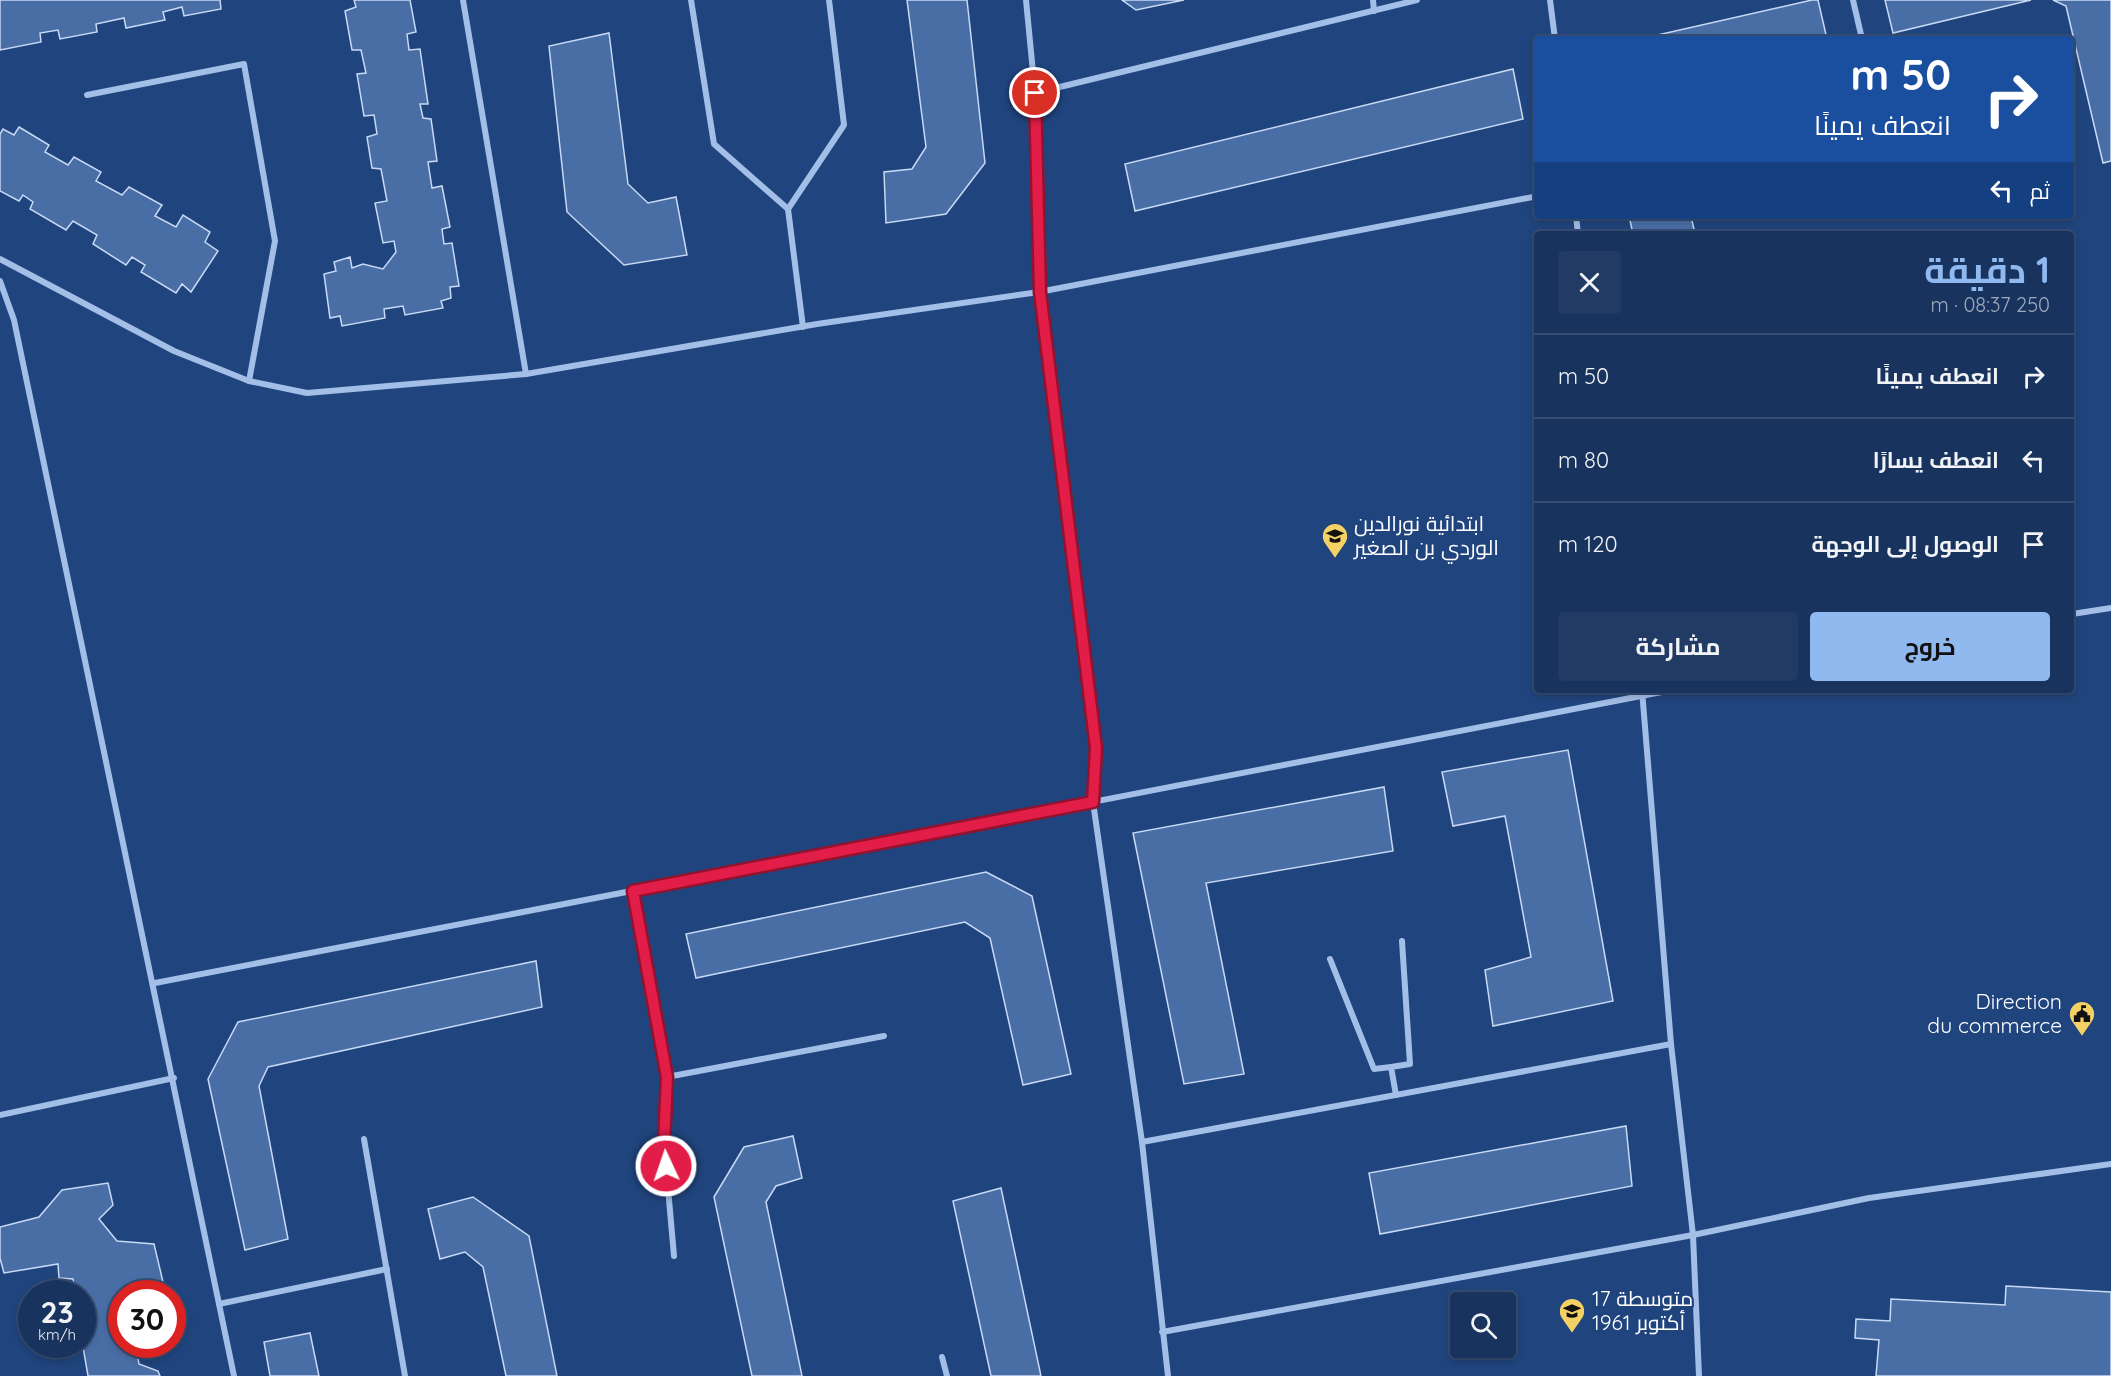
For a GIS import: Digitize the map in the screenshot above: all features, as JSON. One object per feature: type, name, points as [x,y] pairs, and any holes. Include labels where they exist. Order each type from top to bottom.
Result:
[{"type":"street","points":[[463,0],[526,374]]},
{"type":"street","points":[[691,0],[714,144],[788,209]]},
{"type":"street","points":[[803,327],[788,209],[844,125],[829,0]]},
{"type":"street","points":[[1026,0],[1035,93],[1040,292],[1096,748],[1093,802],[1142,1142],[1168,1376]]},
{"type":"street","points":[[1373,0],[1374,11]]},
{"type":"street","points":[[1035,93],[1417,0]]},
{"type":"street","points":[[1550,0],[1555,36]]},
{"type":"street","points":[[1853,0],[1861,36]]},
{"type":"street","points":[[87,95],[244,64],[275,241],[249,381]]},
{"type":"street","points":[[0,259],[174,351],[249,381],[307,393],[526,374],[803,327],[1040,292],[1534,197]]},
{"type":"street","points":[[0,282],[14,320],[155,983],[234,1376]]},
{"type":"street","points":[[2074,614],[2111,608]]},
{"type":"street","points":[[155,983],[1093,802],[1642,693],[1671,1044],[1693,1235],[1699,1376]]},
{"type":"street","points":[[633,891],[667,1077],[664,1143],[674,1256]]},
{"type":"street","points":[[1330,959],[1374,1070],[1410,1064],[1402,941]]},
{"type":"street","points":[[667,1077],[884,1036]]},
{"type":"street","points":[[1142,1142],[1671,1044]]},
{"type":"street","points":[[1391,1067],[1396,1095]]},
{"type":"street","points":[[0,1115],[174,1078]]},
{"type":"street","points":[[364,1139],[405,1376]]},
{"type":"street","points":[[1162,1332],[1693,1235],[1869,1198],[2111,1164]]},
{"type":"street","points":[[219,1304],[387,1269]]},
{"type":"street","points":[[942,1357],[947,1376]]},
{"type":"building","points":[[0,0],[220,0],[221,9],[184,16],[182,7],[163,12],[165,20],[126,28],[124,18],[96,24],[97,32],[60,39],[58,30],[40,33],[41,42],[0,50]]},
{"type":"building","points":[[354,0],[410,0],[416,32],[407,34],[409,50],[420,49],[428,104],[420,104],[423,118],[431,119],[437,161],[428,162],[432,188],[442,186],[450,227],[442,229],[444,244],[452,243],[459,286],[450,287],[451,298],[441,301],[443,308],[405,315],[403,306],[384,309],[385,318],[342,326],[340,316],[330,318],[324,274],[336,271],[334,262],[350,257],[352,268],[363,264],[383,269],[396,252],[394,241],[383,243],[375,203],[387,201],[381,169],[372,168],[367,137],[377,134],[374,115],[364,116],[357,74],[366,73],[361,50],[352,50],[345,11],[356,7]]},
{"type":"building","points":[[907,0],[967,0],[985,163],[946,214],[886,223],[884,172],[912,169],[926,147]]},
{"type":"building","points":[[1122,0],[1184,0],[1136,10]]},
{"type":"building","points":[[1818,0],[1826,36],[1653,36]]},
{"type":"building","points":[[1885,0],[2031,0],[1893,33]]},
{"type":"building","points":[[2053,0],[2111,0],[2111,161],[2103,163],[2066,6]]},
{"type":"building","points":[[609,33],[628,184],[648,203],[676,197],[687,255],[624,265],[567,212],[549,46]]},
{"type":"building","points":[[1513,69],[1523,119],[1135,211],[1125,164]]},
{"type":"building","points":[[19,127],[49,145],[45,152],[68,165],[74,157],[101,172],[96,181],[122,195],[129,187],[162,205],[155,216],[176,227],[183,215],[210,232],[205,242],[218,251],[191,292],[182,284],[176,293],[141,272],[145,265],[132,257],[126,265],[93,244],[97,235],[73,221],[66,230],[30,209],[33,202],[23,195],[19,201],[0,191],[0,134],[3,129],[14,135]]},
{"type":"building","points":[[1630,219],[1692,219],[1694,231],[1632,231]]},
{"type":"building","points":[[1568,750],[1613,1001],[1493,1026],[1485,970],[1531,957],[1505,816],[1453,826],[1442,772]]},
{"type":"building","points":[[1384,787],[1393,851],[1206,883],[1244,1074],[1184,1084],[1133,833]]},
{"type":"building","points":[[986,872],[1032,896],[1071,1074],[1023,1085],[990,938],[965,922],[696,978],[686,934]]},
{"type":"building","points":[[536,961],[542,1007],[268,1067],[259,1086],[288,1239],[245,1250],[208,1079],[238,1022]]},
{"type":"building","points":[[1626,1126],[1632,1186],[1380,1234],[1369,1173]]},
{"type":"building","points":[[793,1136],[802,1178],[776,1186],[766,1202],[802,1376],[752,1376],[714,1197],[744,1147]]},
{"type":"building","points":[[108,1183],[113,1205],[99,1219],[117,1241],[154,1244],[163,1280],[108,1280],[108,1358],[138,1358],[139,1364],[158,1371],[160,1376],[88,1376],[85,1358],[96,1358],[96,1280],[59,1278],[58,1264],[4,1273],[0,1258],[0,1227],[39,1217],[62,1190]]},
{"type":"building","points":[[1001,1188],[1041,1376],[991,1376],[953,1201]]},
{"type":"building","points":[[473,1197],[529,1236],[557,1376],[506,1376],[483,1267],[465,1252],[440,1259],[428,1209]]},
{"type":"building","points":[[2006,1286],[2111,1292],[2111,1376],[1876,1376],[1879,1340],[1855,1338],[1856,1319],[1890,1321],[1891,1299],[2005,1305]]},
{"type":"building","points":[[310,1333],[319,1376],[270,1376],[264,1342]]},
{"type":"place","name":"ابتدائية نورالدين الوردي بن الصغير","points":[[1335,559]]},
{"type":"place","name":"Direction du commerce","points":[[2082,1037]]},
{"type":"place","name":"متوسطة 17 أكتوبر 1961","points":[[1572,1334]]},
{"type":"route","points":[[666,1166],[664,1143],[667,1077],[633,891],[1093,802],[1096,748],[1040,292],[1035,93]]}]
